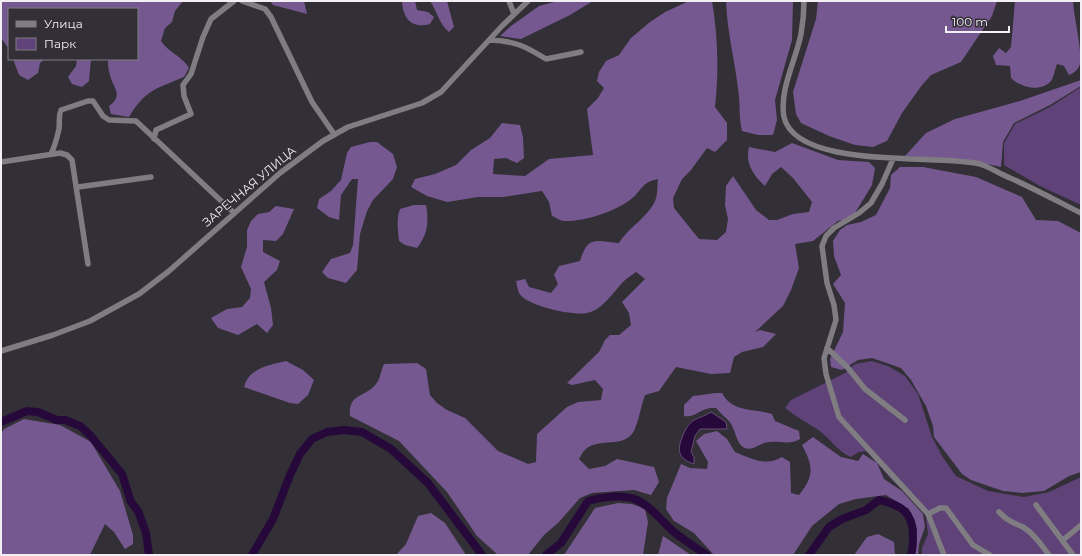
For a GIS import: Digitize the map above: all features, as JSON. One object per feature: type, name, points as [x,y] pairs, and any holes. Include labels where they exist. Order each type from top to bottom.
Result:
[{"type":"street","points":[[154,139],[156,130],[191,114],[184,96],[183,85],[191,74],[203,37],[211,19],[234,1]]},
{"type":"street","points":[[242,1],[265,9],[271,17],[312,102],[334,134]]},
{"type":"street","points":[[509,1],[514,14]]},
{"type":"street","name":"ЗАРЕЧНАЯ УЛИЦА","points":[[1,352],[54,336],[90,321],[139,294],[169,271],[233,212],[280,173],[334,134],[348,127],[422,103],[441,92],[502,26],[528,1]]},
{"type":"street","points":[[804,1],[801,35],[784,98],[784,116],[787,126],[803,142],[841,153],[893,159],[939,159],[981,164],[1081,213]]},
{"type":"street","points":[[490,40],[510,41],[525,46],[546,59],[581,52]]},
{"type":"street","points":[[51,154],[57,139],[59,127],[58,117],[61,110],[88,101],[94,101],[104,116],[109,120],[136,121],[233,212]]},
{"type":"street","points":[[1,162],[51,154],[67,155],[72,160],[78,187],[88,264]]},
{"type":"street","points":[[893,159],[882,184],[871,203],[860,213],[834,228],[826,236],[822,246],[827,282],[834,305],[836,320],[824,358],[826,374],[840,417],[928,514],[944,555]]},
{"type":"street","points":[[78,187],[151,177]]},
{"type":"street","points":[[827,348],[848,368],[865,390],[906,420]]},
{"type":"street","points":[[1036,505],[1073,555]]},
{"type":"street","points":[[928,514],[940,508],[946,508],[973,545],[990,555]]},
{"type":"street","points":[[1000,512],[1010,522],[1024,527],[1034,536],[1049,555]]},
{"type":"street","points":[[1063,540],[1081,525]]},
{"type":"green space","points":[[1081,87],[1081,205],[1040,186],[1004,165],[1004,143],[1015,124],[1050,107]]},
{"type":"green space","points":[[872,361],[888,366],[905,376],[918,394],[932,437],[942,456],[956,476],[988,491],[1024,497],[1049,492],[1081,477],[1081,555],[922,555],[922,548],[928,534],[925,510],[893,481],[866,451],[859,452],[851,457],[846,455],[821,432],[785,408],[791,400],[845,373],[855,364]]},
{"type":"shaded area","points":[[1,1],[183,1],[175,11],[172,22],[165,28],[161,41],[167,48],[183,60],[189,68],[184,77],[146,95],[129,117],[111,114],[109,106],[117,95],[111,80],[108,60],[138,60],[138,8],[8,8],[8,48],[1,38]]},
{"type":"shaded area","points":[[270,1],[304,1],[307,14],[273,5]]},
{"type":"shaded area","points":[[402,1],[415,1],[417,10],[428,12],[434,17],[430,24],[413,24],[404,13]]},
{"type":"shaded area","points":[[430,1],[447,1],[454,27],[449,32],[440,21]]},
{"type":"shaded area","points":[[558,1],[593,1],[570,15],[521,39],[500,36],[511,26],[539,6]]},
{"type":"shaded area","points":[[689,1],[712,1],[716,28],[717,54],[715,107],[727,123],[727,140],[715,152],[707,148],[691,170],[682,179],[673,198],[674,208],[699,239],[717,240],[726,232],[728,219],[725,205],[726,186],[733,176],[756,210],[769,220],[777,220],[793,214],[809,212],[812,202],[793,178],[781,167],[772,174],[765,186],[761,182],[749,163],[749,147],[775,152],[792,143],[838,160],[869,162],[875,168],[872,185],[852,218],[838,221],[813,241],[795,244],[799,268],[791,290],[783,306],[755,332],[760,330],[776,334],[763,347],[742,352],[734,357],[730,373],[711,374],[676,367],[659,391],[645,395],[636,427],[630,436],[624,440],[592,446],[583,452],[579,459],[589,469],[605,466],[617,459],[654,467],[659,482],[651,495],[634,490],[592,493],[580,498],[558,523],[544,535],[528,555],[498,555],[477,536],[447,492],[399,441],[350,416],[352,403],[354,399],[367,392],[376,384],[379,380],[384,364],[417,363],[426,369],[430,395],[437,403],[447,410],[465,418],[498,451],[528,464],[536,462],[537,434],[567,407],[578,402],[601,400],[603,389],[595,380],[572,385],[567,383],[599,352],[605,340],[610,335],[619,335],[631,325],[629,313],[622,302],[645,279],[636,272],[624,281],[598,308],[587,313],[580,314],[550,309],[523,298],[519,293],[516,281],[525,279],[529,287],[551,293],[558,284],[554,275],[559,266],[580,261],[586,247],[590,243],[598,241],[619,243],[627,232],[652,207],[657,196],[658,179],[648,182],[634,197],[616,208],[589,218],[571,221],[563,221],[552,216],[549,202],[542,191],[503,197],[478,197],[447,202],[427,196],[411,187],[415,179],[435,174],[456,165],[471,150],[490,138],[502,123],[520,125],[523,137],[524,158],[517,163],[506,158],[494,159],[493,174],[525,176],[549,159],[593,155],[587,109],[598,98],[604,88],[597,81],[599,72],[606,61],[619,55],[631,38],[650,22],[665,12]]},
{"type":"shaded area","points":[[726,1],[793,1],[792,40],[775,100],[777,120],[773,135],[758,135],[742,131],[738,85],[728,25]]},
{"type":"shaded area","points":[[818,1],[997,1],[992,16],[961,62],[931,75],[902,113],[887,141],[873,147],[855,145],[829,136],[801,123],[796,114],[793,92],[816,19]]},
{"type":"shaded area","points":[[1015,1],[1073,1],[1080,57],[1080,64],[1076,71],[1069,75],[1064,66],[1057,64],[1051,81],[1046,85],[1036,88],[1020,84],[1011,78],[1010,66],[996,65],[993,56],[999,48],[1006,53],[1011,47]]},
{"type":"shaded area","points":[[13,60],[44,60],[40,63],[38,73],[28,80],[19,75]]},
{"type":"shaded area","points":[[77,60],[91,60],[89,81],[82,87],[72,84],[68,77],[76,66]]},
{"type":"shaded area","points":[[1081,80],[1081,86],[1050,105],[1014,123],[1003,142],[1001,167],[977,162],[905,156],[926,133],[955,119],[1020,101]]},
{"type":"shaded area","points":[[370,142],[377,142],[393,154],[397,167],[393,179],[373,200],[367,211],[360,234],[357,270],[346,283],[328,278],[322,272],[331,259],[350,253],[353,245],[358,179],[352,179],[341,195],[339,220],[329,217],[317,208],[319,199],[331,191],[341,180],[347,153],[351,147]]},
{"type":"shaded area","points":[[900,167],[923,167],[976,177],[1022,197],[1036,220],[1058,221],[1081,233],[1081,472],[1069,476],[1044,491],[1022,493],[1003,491],[971,480],[962,474],[934,437],[933,426],[926,406],[911,380],[901,368],[872,358],[858,360],[842,370],[831,367],[830,359],[843,332],[845,303],[833,284],[841,275],[834,256],[833,241],[840,230],[847,225],[861,222],[876,215],[890,188],[891,175]]},
{"type":"shaded area","points":[[414,205],[426,205],[427,216],[427,227],[421,243],[417,248],[405,245],[399,241],[398,229],[400,209]]},
{"type":"shaded area","points":[[276,206],[294,209],[283,234],[276,241],[263,240],[263,252],[280,261],[277,270],[264,282],[271,308],[273,325],[267,333],[257,324],[238,335],[218,328],[211,318],[227,309],[242,307],[250,298],[251,289],[241,267],[247,247],[247,230],[251,221],[258,214],[269,212]]},
{"type":"shaded area","points":[[286,361],[303,370],[314,380],[308,395],[298,404],[290,403],[244,387],[250,375],[255,371],[260,368]]},
{"type":"shaded area","points":[[722,393],[732,404],[738,407],[772,414],[775,421],[799,431],[800,439],[789,442],[768,442],[747,449],[740,444],[732,425],[716,408],[706,409],[692,415],[684,416],[684,405],[693,396]]},
{"type":"shaded area","points":[[711,412],[726,422],[727,429],[700,429],[695,436],[691,452],[694,457],[694,464],[688,462],[681,456],[679,449],[685,431],[694,420]]},
{"type":"shaded area","points":[[24,419],[60,425],[91,442],[120,491],[133,535],[133,544],[125,549],[114,532],[105,524],[90,555],[1,555],[1,434],[4,429]]},
{"type":"shaded area","points":[[717,431],[727,439],[735,452],[746,457],[770,461],[782,457],[790,462],[791,493],[799,495],[808,482],[811,470],[802,445],[813,437],[841,457],[858,461],[863,454],[877,463],[884,479],[902,491],[923,514],[925,527],[919,544],[918,555],[912,555],[917,529],[909,509],[886,495],[856,499],[839,504],[812,526],[793,555],[713,554],[694,533],[674,521],[666,509],[667,498],[681,464],[690,468],[707,469],[708,462],[696,441],[704,434]]},
{"type":"shaded area","points":[[618,503],[632,504],[645,509],[648,522],[643,555],[564,555],[595,508]]},
{"type":"shaded area","points":[[431,513],[445,523],[466,555],[396,555],[406,544],[418,516]]},
{"type":"shaded area","points":[[878,534],[894,542],[895,555],[854,555],[867,537]]},
{"type":"shaded area","points":[[663,536],[691,555],[658,555]]},
{"type":"waterway","points":[[1,422],[27,411],[38,412],[57,420],[65,420],[80,426],[90,435],[122,474],[131,502],[138,511],[146,533],[149,555]]},
{"type":"waterway","points":[[252,555],[273,519],[300,454],[312,439],[327,432],[345,430],[362,432],[391,449],[428,483],[482,555]]},
{"type":"waterway","points":[[546,555],[561,543],[588,501],[606,497],[625,497],[637,500],[652,510],[674,532],[707,555]]},
{"type":"waterway","points":[[809,555],[829,527],[842,519],[866,510],[879,500],[894,504],[908,515],[911,521],[913,536],[911,555]]}]
